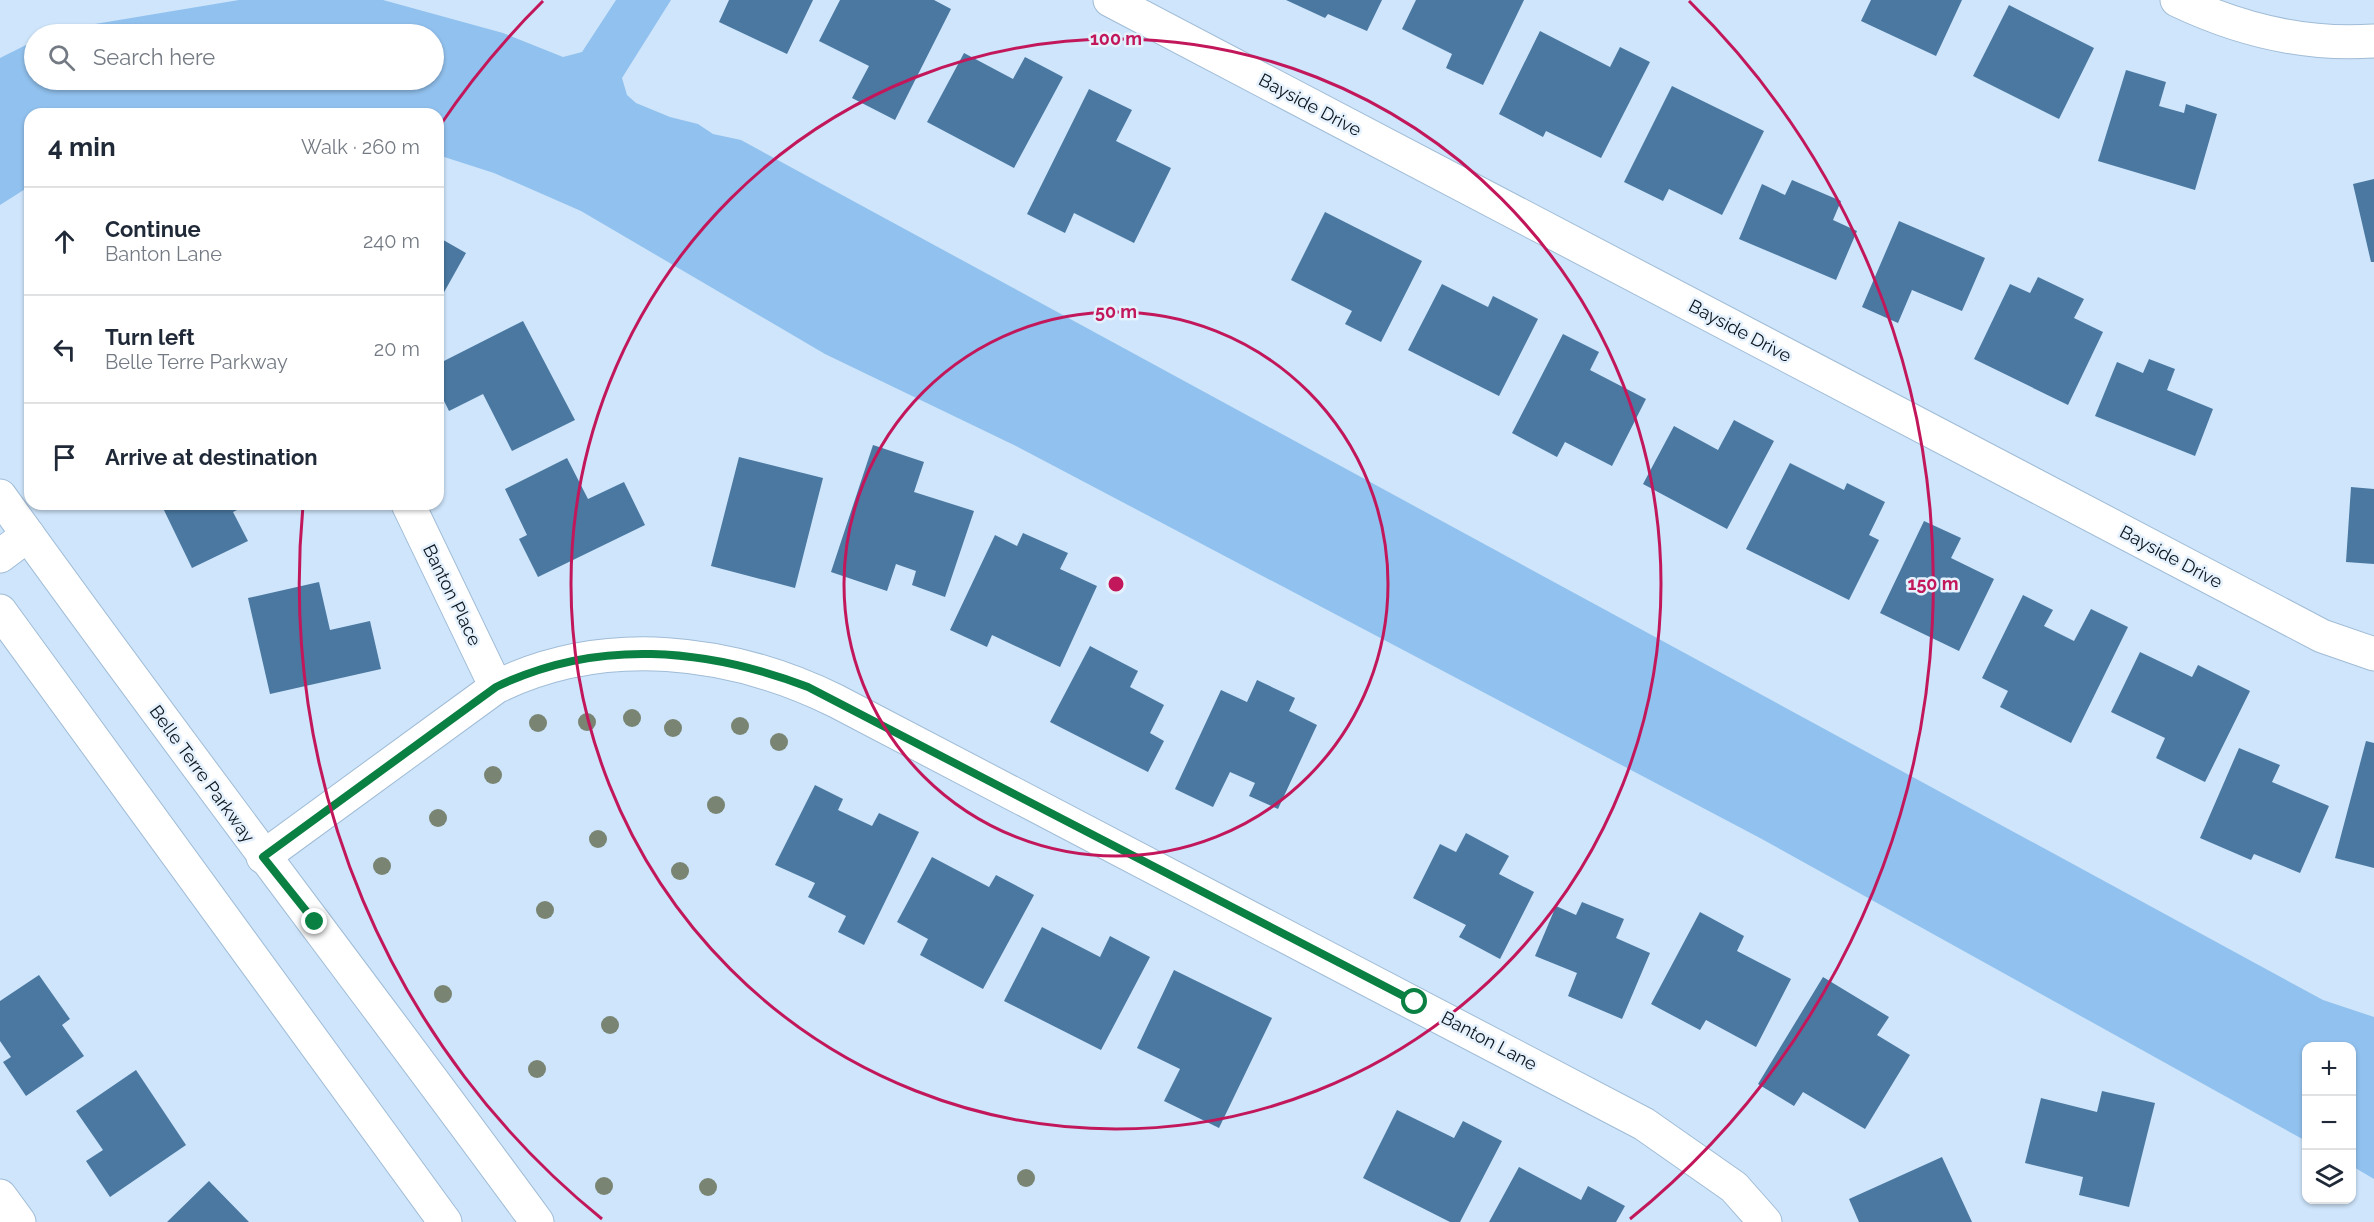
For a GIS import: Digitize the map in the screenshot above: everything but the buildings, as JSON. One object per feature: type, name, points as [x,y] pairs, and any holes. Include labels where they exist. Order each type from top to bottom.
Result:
[{"type":"street","name":"Bayside Drive","points":[[1110,0],[2322,636],[2374,654]]},
{"type":"street","points":[[2177,0],[2225,21],[2289,39],[2374,41]]},
{"type":"street","name":"Belle Terre Parkway","points":[[0,496],[263,857],[353,971],[537,1222]]},
{"type":"street","name":"Banton Place","points":[[411,510],[496,687]]},
{"type":"street","points":[[0,556],[28,536]]},
{"type":"street","points":[[0,611],[445,1222]]},
{"type":"street","name":"Banton Lane","points":[[263,857],[496,687],[534,671],[579,660],[668,654],[725,661],[808,687],[1644,1124],[1734,1187],[1765,1222]]},
{"type":"street","points":[[0,1196],[19,1222]]},
{"type":"water","points":[[239,0],[383,0],[503,33],[563,57],[582,52],[616,0],[671,0],[622,78],[627,95],[636,103],[670,117],[698,124],[713,134],[741,140],[2323,1000],[2374,1017],[2374,1179],[2356,1168],[2356,1042],[2302,1042],[2302,1139],[1760,838],[1016,446],[825,354],[581,211],[494,173],[444,157],[444,108],[24,108],[24,190],[0,205],[0,58],[24,46],[24,90],[444,90],[444,24],[95,24]]},
{"type":"route","points":[[315,922],[263,857],[311,825],[399,757],[496,687],[534,671],[579,660],[636,654],[668,654],[725,661],[754,668],[808,687],[1415,1002]]}]
